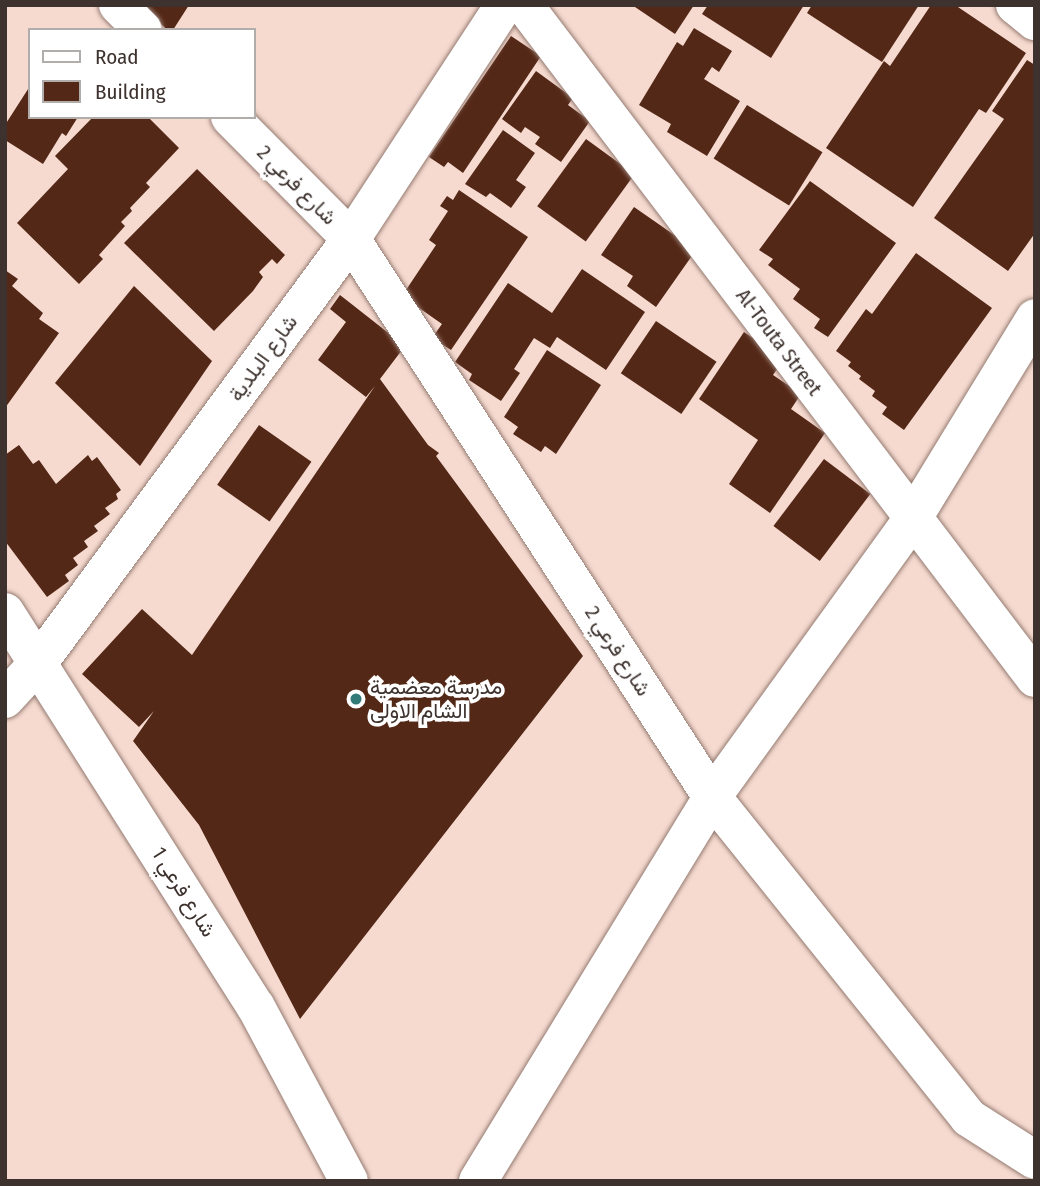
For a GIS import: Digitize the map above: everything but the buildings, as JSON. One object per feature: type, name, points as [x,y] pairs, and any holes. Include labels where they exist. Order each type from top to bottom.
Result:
[{"type":"street","points":[[118,5],[140,28]]},
{"type":"street","name":"شارع البلدية","points":[[5,699],[40,662],[351,239],[504,5]]},
{"type":"street","name":"Al-Touta Street","points":[[524,5],[1035,678]]},
{"type":"street","points":[[1015,5],[1035,21]]},
{"type":"street","name":"شارع فرعي 2","points":[[232,119],[351,239],[712,797],[969,1118],[1035,1160]]},
{"type":"street","points":[[478,1181],[712,797],[913,518],[1035,318]]},
{"type":"street","name":"شارع فرعي 1","points":[[5,612],[40,662],[256,1007],[349,1181]]},
{"type":"place","name":"مدرسة معضمية الشام الاولى","points":[[356,699]]}]
